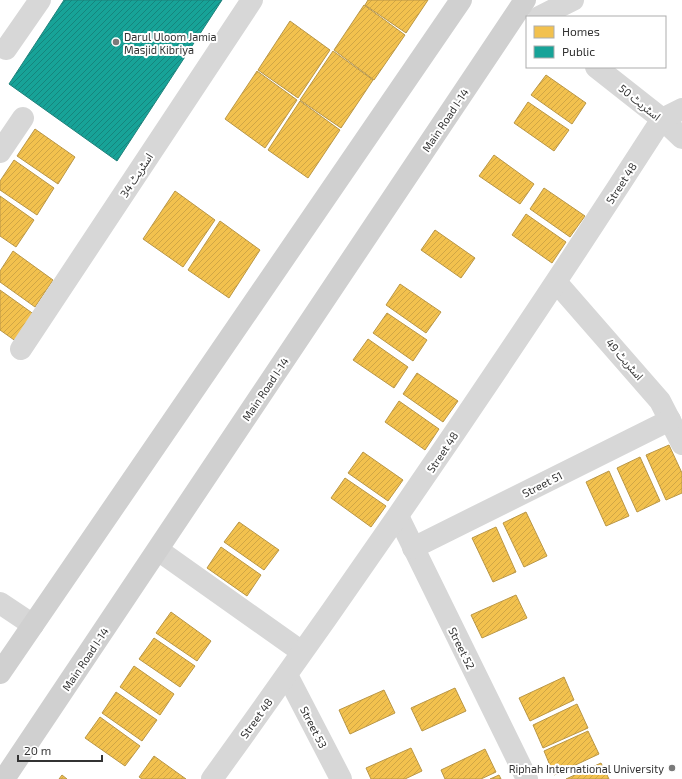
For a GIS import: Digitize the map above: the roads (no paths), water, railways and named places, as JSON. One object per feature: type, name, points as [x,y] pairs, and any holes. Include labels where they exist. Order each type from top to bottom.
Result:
[{"type":"main road","points":[[0,673],[461,0]]},
{"type":"main road","name":"Main Road I-14","points":[[4,779],[526,8]]},
{"type":"street","points":[[6,49],[40,0]]},
{"type":"street","name":"اسٹریٹ 34","points":[[21,349],[252,0]]},
{"type":"street","points":[[526,8],[574,0]]},
{"type":"street","name":"اسٹریٹ 50","points":[[597,68],[682,138]]},
{"type":"street","points":[[662,120],[682,109]]},
{"type":"street","points":[[0,152],[23,118]]},
{"type":"street","name":"Street 48","points":[[212,779],[398,516],[556,283],[662,120]]},
{"type":"street","name":"اسٹریٹ 49","points":[[556,283],[660,401],[682,444]]},
{"type":"street","name":"Street 51","points":[[413,548],[670,420]]},
{"type":"street","name":"Street 52","points":[[398,516],[527,779]]},
{"type":"street","points":[[158,550],[302,652]]},
{"type":"street","points":[[0,603],[33,625]]},
{"type":"street","name":"Street 53","points":[[287,675],[341,779]]},
{"type":"place","name":"Darul Uloom Jamia Masjid Kibriya","points":[[116,42]]},
{"type":"place","name":"Riphah International University","points":[[672,768]]}]
